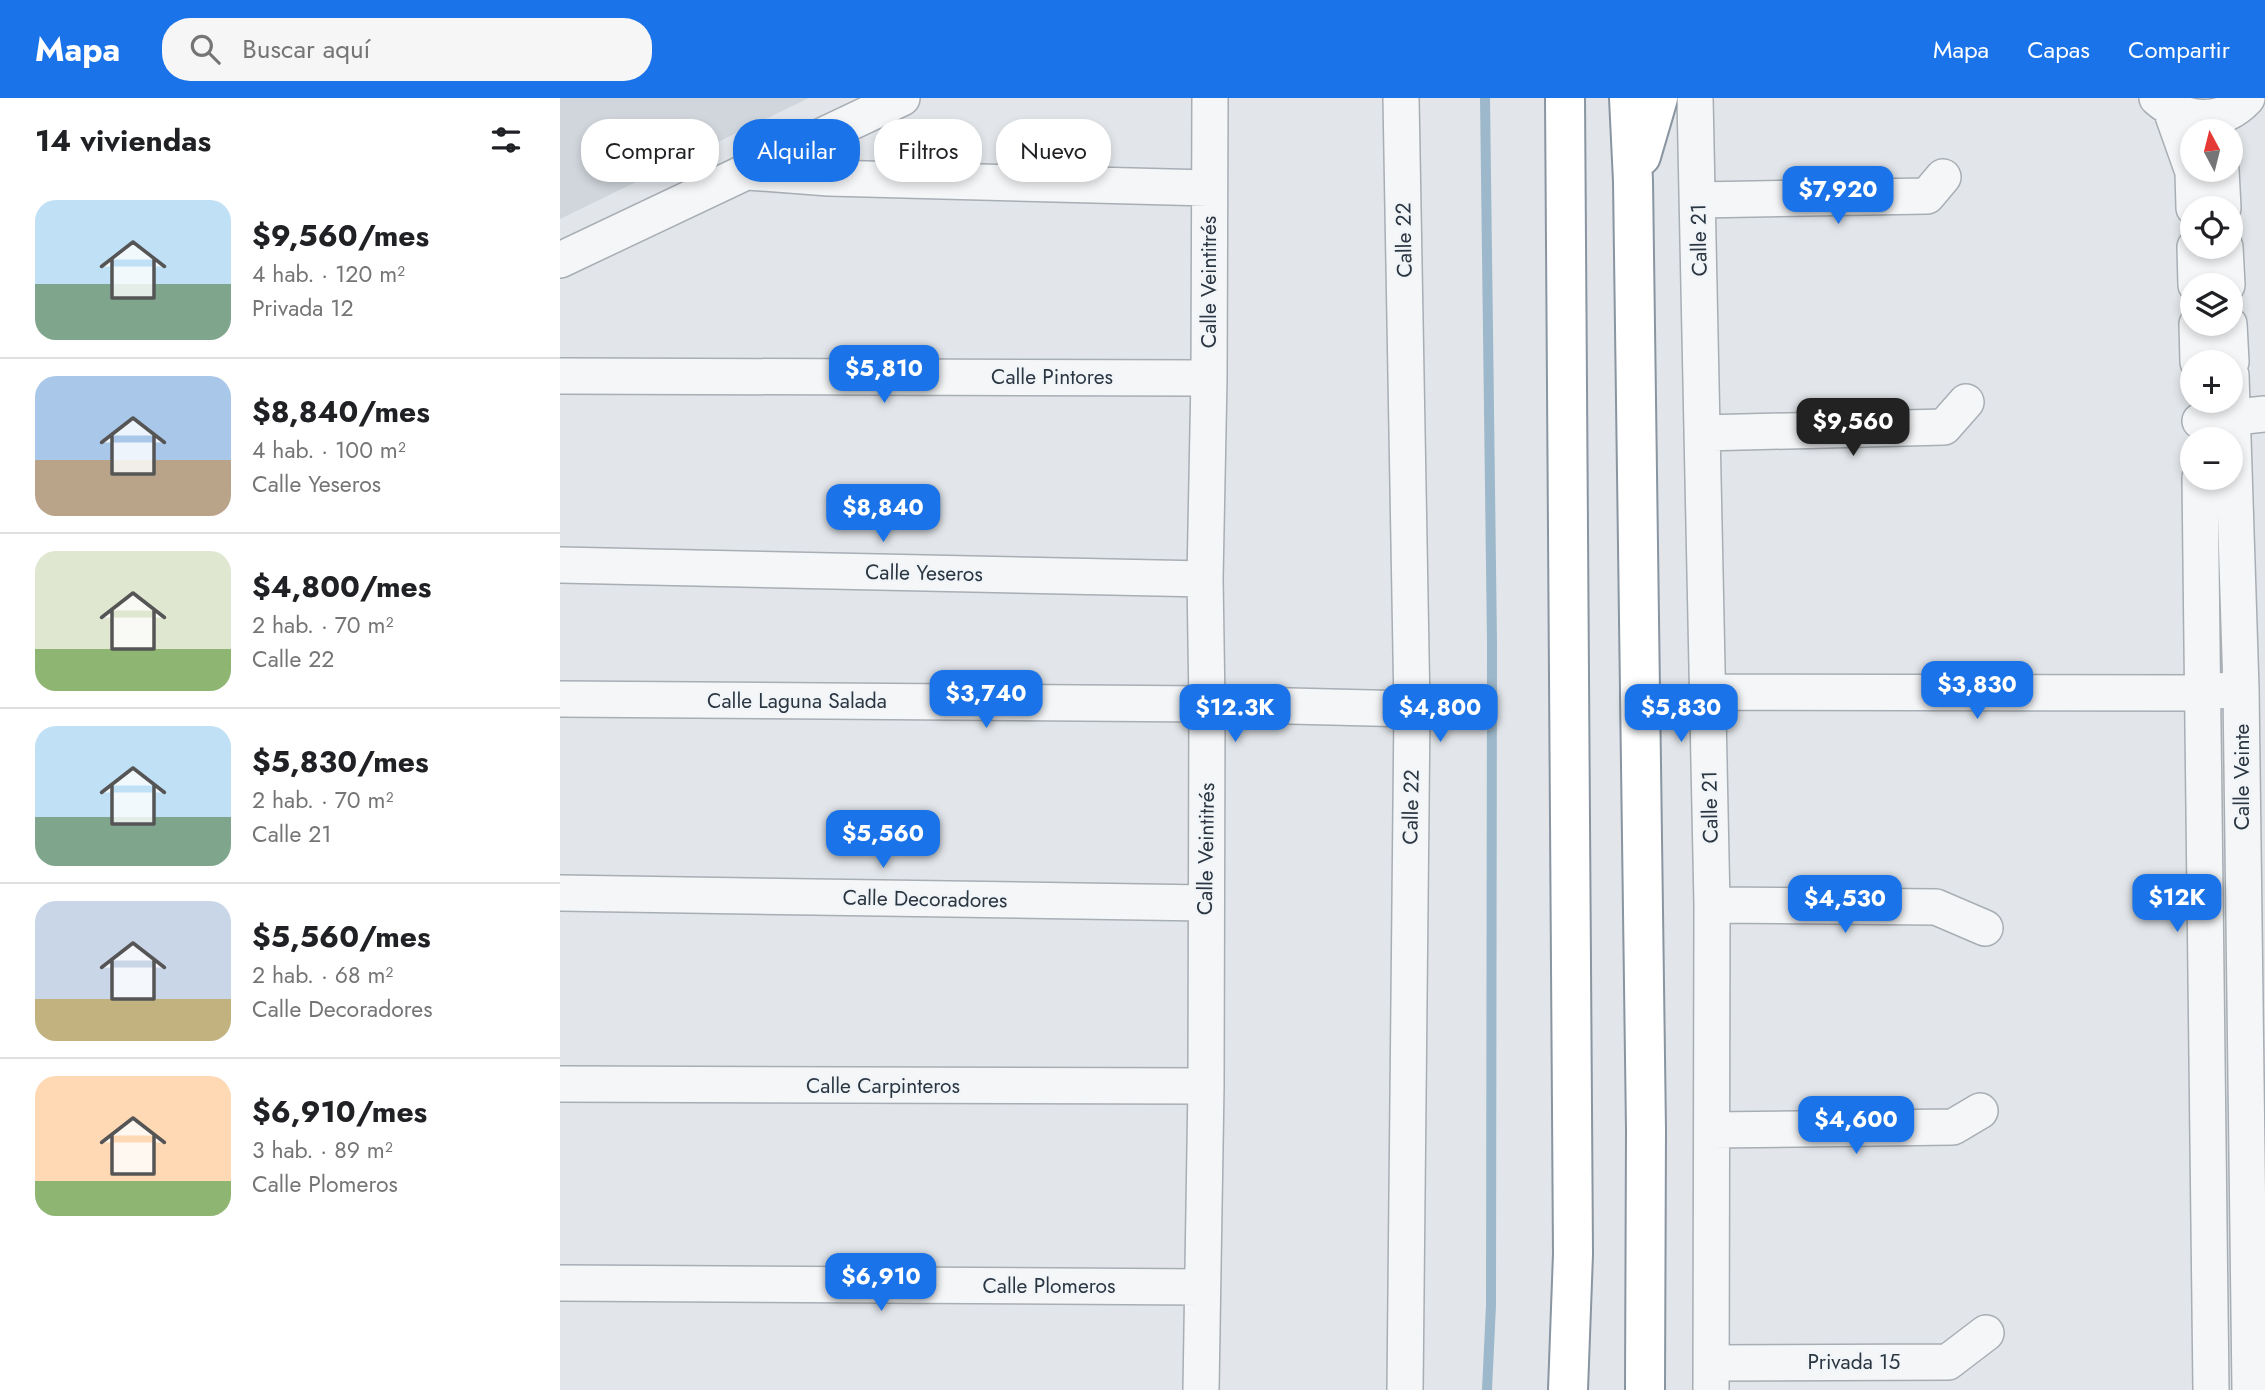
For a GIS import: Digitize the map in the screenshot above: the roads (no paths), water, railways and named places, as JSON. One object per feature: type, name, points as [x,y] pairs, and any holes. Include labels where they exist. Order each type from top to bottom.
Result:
[{"type":"highway","points":[[1565,98],[1573,1240],[1568,1390]]},
{"type":"highway","points":[[1629,98],[1633,181],[1647,1130],[1645,1390]]},
{"type":"highway","points":[[1633,181],[1658,98]]},
{"type":"street","points":[[858,119],[902,98]]},
{"type":"street","name":"Calle Veintitrés","points":[[1201,1390],[1206,1086],[1205,579],[1210,98]]},
{"type":"street","name":"Calle 22","points":[[1401,98],[1412,709],[1405,1390]]},
{"type":"street","name":"Calle 21","points":[[1695,98],[1712,905],[1712,1376]]},
{"type":"street","points":[[2164,104],[2188,117],[2206,118],[2231,114]]},
{"type":"street","points":[[2164,104],[2193,172],[2194,196]]},
{"type":"street","points":[[1699,200],[1927,196],[1943,177]]},
{"type":"street","points":[[860,178],[1209,188]]},
{"type":"street","points":[[560,260],[733,179]]},
{"type":"street","name":"Calle Pintores","points":[[560,376],[1209,378]]},
{"type":"street","points":[[1703,433],[1944,428],[1966,402]]},
{"type":"street","name":"Calle Veinte","points":[[2219,419],[2253,686],[2257,1237],[2250,1390]]},
{"type":"street","name":"Calle Veinte","points":[[2200,490],[2211,1390]]},
{"type":"street","name":"Calle Yeseros","points":[[560,565],[1205,579]]},
{"type":"street","points":[[1709,692],[2203,693],[2253,686]]},
{"type":"street","name":"Calle Laguna Salada","points":[[560,699],[1207,704],[1412,709]]},
{"type":"street","name":"Calle Decoradores","points":[[560,893],[1205,903]]},
{"type":"street","points":[[1712,905],[1936,907],[1985,928]]},
{"type":"street","points":[[2205,965],[2254,962]]},
{"type":"street","name":"Calle Carpinteros","points":[[560,1084],[1206,1086]]},
{"type":"street","points":[[1712,1130],[1953,1127],[1980,1111]]},
{"type":"street","points":[[2208,1243],[2257,1237]]},
{"type":"street","name":"Calle Plomeros","points":[[560,1283],[1202,1287]]},
{"type":"street","name":"Privada 15","points":[[1712,1376],[1948,1362],[1986,1333]]},
{"type":"waterway","points":[[1485,98],[1492,643],[1491,1305],[1487,1390]]}]
